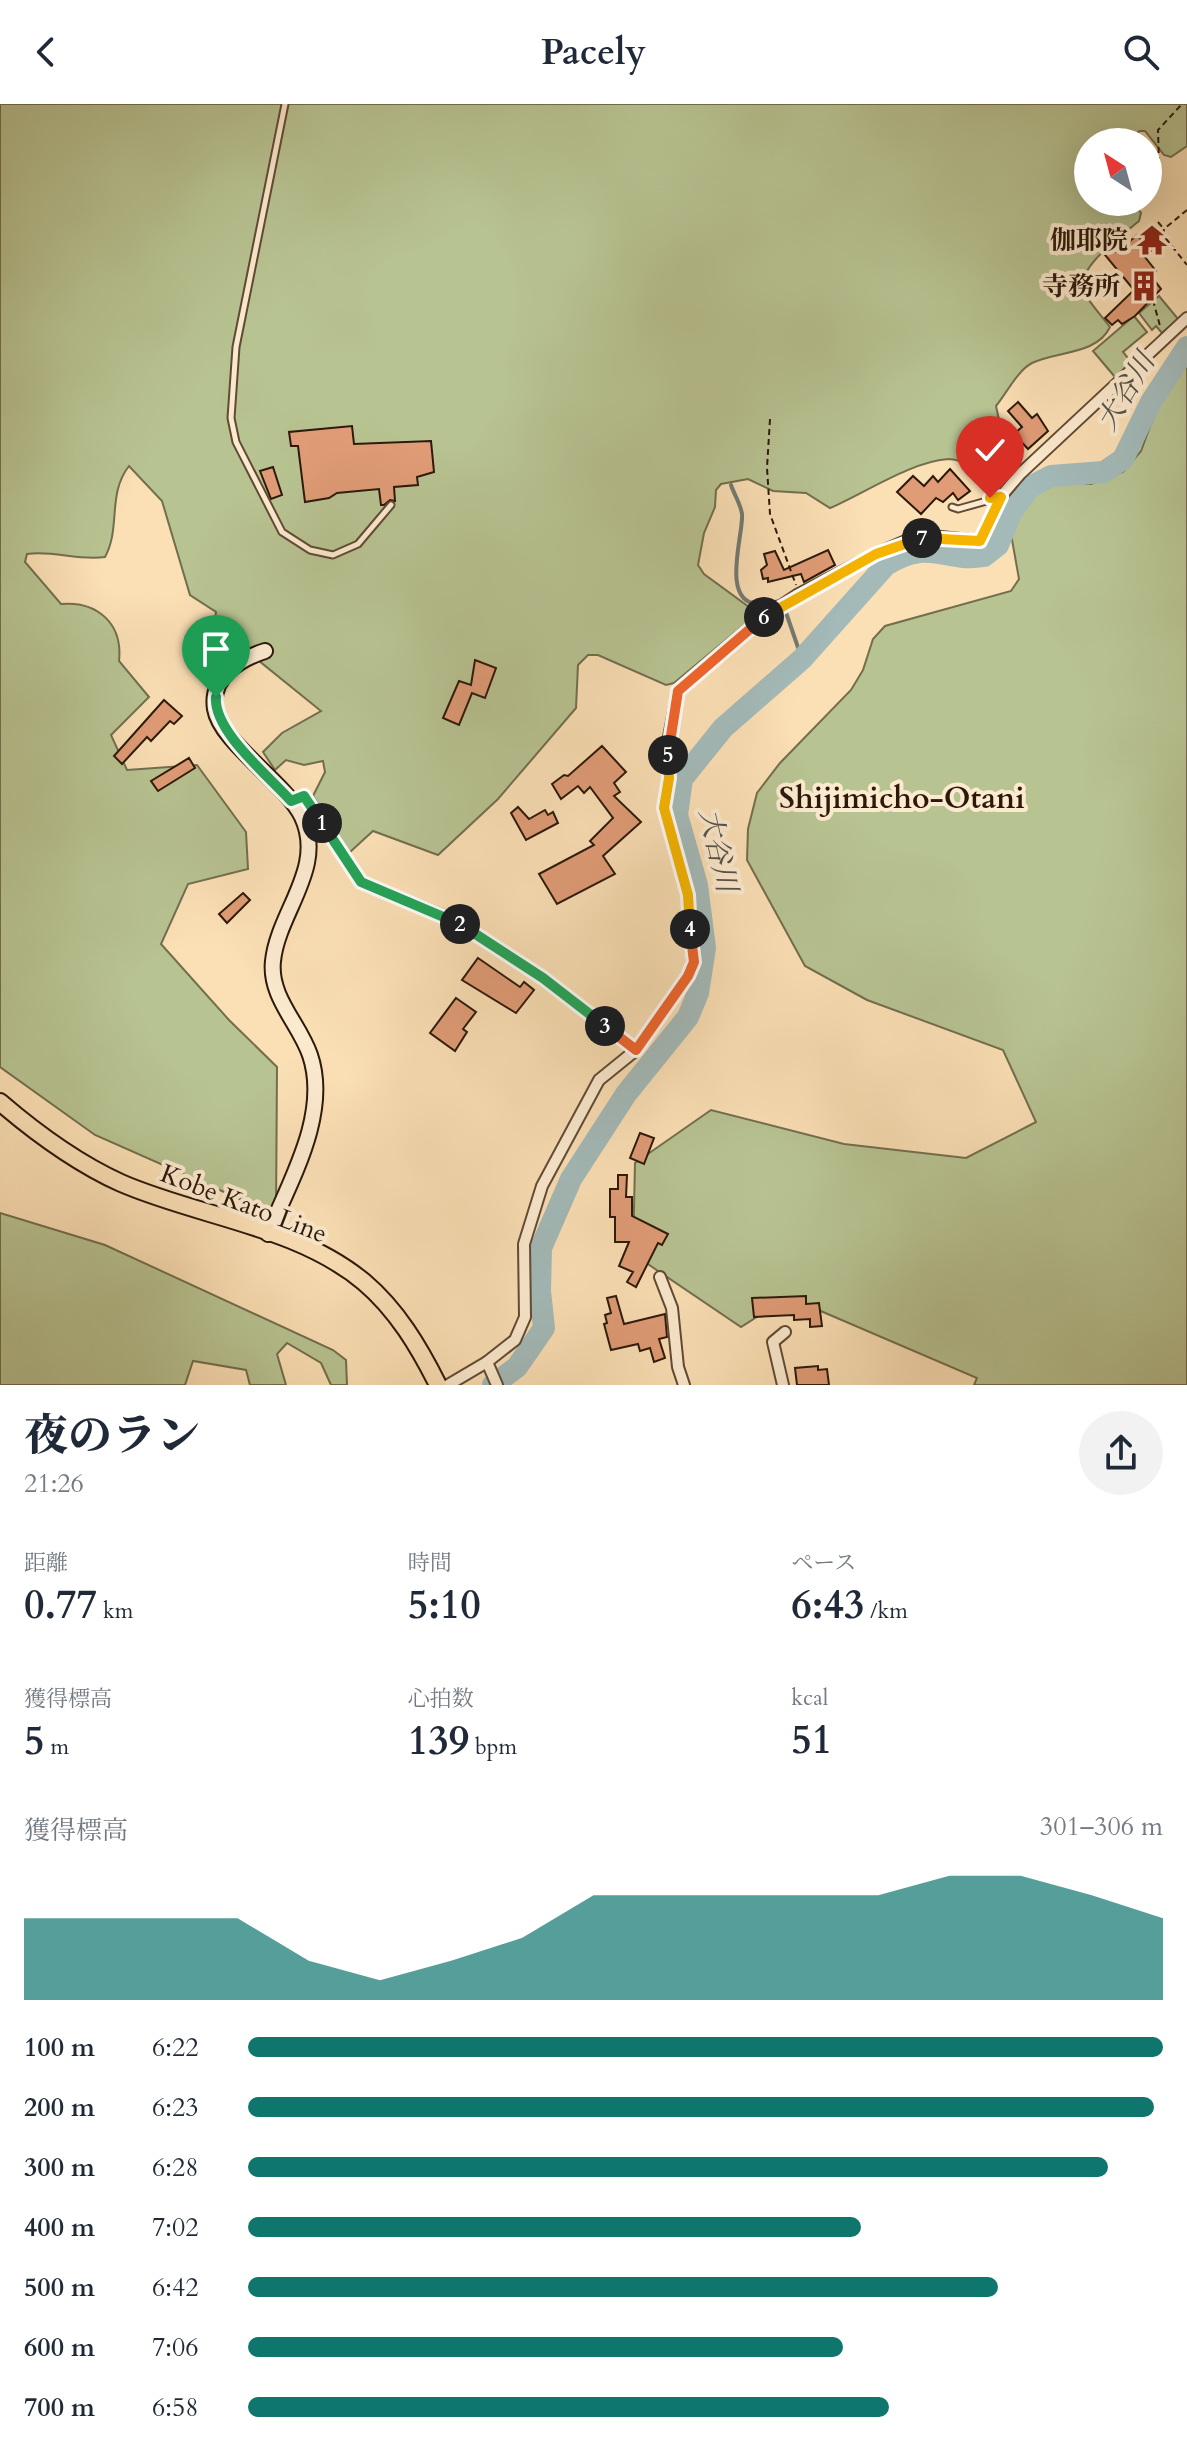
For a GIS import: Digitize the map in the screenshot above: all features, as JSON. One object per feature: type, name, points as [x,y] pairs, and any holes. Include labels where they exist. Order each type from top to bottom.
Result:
[{"type":"main road","name":"Kobe Kato Line","points":[[0,1102],[36,1133],[120,1183],[306,1249],[363,1281],[390,1309],[418,1346],[438,1385]]},
{"type":"street","points":[[448,1385],[489,1366],[515,1340],[525,1317],[524,1244],[542,1186],[599,1080],[636,1050],[688,976],[694,962],[688,895],[664,808],[669,778],[667,747],[678,691],[736,637],[797,595],[908,540],[931,536],[980,541],[1001,497],[1020,474],[1187,318]]},
{"type":"street","points":[[265,651],[239,659],[221,680],[215,710],[225,729],[291,801],[306,832],[308,861],[277,938],[272,964],[276,992],[310,1055],[315,1093],[302,1154],[268,1234]]},
{"type":"street","points":[[291,801],[304,796],[361,882],[458,922],[543,978],[636,1050]]},
{"type":"street","points":[[660,1277],[672,1308],[678,1367],[684,1385]]},
{"type":"street","points":[[783,1385],[773,1342],[785,1332]]},
{"type":"street","points":[[489,1366],[497,1385]]},
{"type":"lane","points":[[285,104],[236,347],[231,418],[236,442],[282,532],[310,550],[333,555],[358,544],[391,505]]},
{"type":"lane","points":[[952,507],[958,509],[1001,497]]},
{"type":"path","points":[[1160,128],[1182,104]]},
{"type":"path","points":[[1187,210],[1164,229],[1163,235],[1187,265]]},
{"type":"path","points":[[1158,222],[1164,229]]},
{"type":"path","points":[[1153,300],[1160,326],[1158,332]]},
{"type":"path","points":[[770,419],[767,468],[770,514],[791,566],[797,595]]},
{"type":"green space","points":[[0,104],[1187,104],[1187,146],[1171,157],[1162,152],[1162,128],[1074,128],[1074,216],[1140,216],[1139,221],[1112,243],[1086,273],[1084,292],[1110,327],[1104,336],[1086,348],[1042,359],[1022,371],[996,406],[1001,429],[968,463],[949,459],[920,465],[830,508],[806,493],[773,491],[748,479],[721,484],[716,490],[715,507],[704,533],[698,565],[704,574],[753,610],[750,620],[674,683],[666,685],[598,655],[588,655],[578,665],[576,708],[498,799],[438,855],[373,831],[349,853],[313,796],[325,772],[323,761],[304,765],[286,760],[275,770],[263,752],[282,733],[321,711],[243,648],[211,644],[216,612],[190,595],[162,501],[129,466],[118,488],[110,546],[105,557],[27,554],[25,562],[61,604],[86,606],[105,617],[117,636],[119,661],[149,697],[111,735],[127,770],[197,765],[246,832],[248,869],[188,884],[161,944],[229,1020],[277,1067],[276,1215],[95,1135],[0,1067]]},
{"type":"green space","points":[[1159,296],[1178,319],[1162,333],[1156,326],[1152,330],[1139,313]]},
{"type":"green space","points":[[1134,316],[1147,332],[1123,352],[1132,363],[1115,377],[1093,351]]},
{"type":"green space","points":[[1187,360],[1187,1385],[974,1385],[977,1378],[788,1297],[741,1327],[633,1254],[635,1163],[711,1110],[844,1144],[966,1158],[1036,1122],[1003,1050],[867,1000],[805,966],[747,860],[748,829],[757,793],[780,763],[851,690],[863,670],[873,639],[885,626],[1011,591],[1019,579],[1011,534],[1023,505],[1040,486],[1062,481],[1091,484],[1123,472],[1141,451],[1161,397]]},
{"type":"green space","points":[[0,1213],[105,1245],[333,1350],[346,1360],[347,1385],[331,1385],[321,1363],[287,1343],[277,1354],[286,1385],[250,1385],[246,1370],[193,1361],[185,1385],[0,1385]]},
{"type":"building","name":"寺務所","points":[[1137,235],[1151,251],[1145,257],[1156,271],[1152,277],[1161,289],[1135,316],[1122,324],[1118,320],[1112,325],[1105,318],[1134,290],[1105,255],[1113,249],[1115,252],[1122,248]]},
{"type":"building","points":[[1018,402],[1032,418],[1037,414],[1048,431],[1028,449],[1014,434],[1022,427],[1008,411]]},
{"type":"building","points":[[352,426],[354,444],[431,441],[434,472],[417,477],[418,485],[394,487],[395,501],[390,500],[384,505],[381,505],[379,489],[337,493],[329,498],[305,502],[298,446],[291,446],[289,432]]},
{"type":"building","points":[[273,467],[282,495],[271,499],[260,471]]},
{"type":"building","points":[[950,469],[970,491],[958,500],[953,493],[943,502],[936,498],[921,514],[897,492],[913,476],[924,486],[933,476],[938,482]]},
{"type":"building","points":[[828,550],[835,565],[804,582],[801,574],[768,582],[768,578],[763,579],[761,570],[767,565],[764,554],[775,551],[784,570]]},
{"type":"building","points":[[475,660],[496,668],[485,698],[472,693],[459,725],[443,718],[459,681],[471,685]]},
{"type":"building","points":[[164,700],[182,716],[174,724],[170,721],[151,741],[147,737],[122,764],[114,756]]},
{"type":"building","points":[[602,746],[626,772],[614,783],[620,792],[614,796],[641,822],[603,856],[615,874],[557,904],[539,874],[594,845],[590,841],[613,818],[590,787],[584,793],[578,786],[561,799],[552,784],[564,775],[568,776]]},
{"type":"building","points":[[189,758],[195,768],[158,791],[151,781]]},
{"type":"building","points":[[518,807],[529,819],[545,810],[548,815],[553,812],[558,823],[526,840],[511,813]]},
{"type":"building","points":[[243,893],[250,900],[227,923],[219,914]]},
{"type":"building","points":[[478,958],[520,987],[524,982],[534,990],[516,1013],[462,980]]},
{"type":"building","points":[[456,998],[476,1012],[463,1029],[467,1032],[455,1051],[430,1033]]},
{"type":"building","points":[[640,1133],[654,1138],[644,1164],[630,1158]]},
{"type":"building","points":[[618,1175],[627,1175],[626,1197],[632,1197],[632,1216],[668,1234],[662,1245],[658,1243],[636,1287],[627,1282],[633,1272],[619,1266],[629,1242],[615,1242],[615,1217],[610,1217],[610,1189],[618,1189]]},
{"type":"building","points":[[616,1296],[624,1324],[665,1314],[667,1337],[659,1339],[665,1358],[654,1362],[650,1348],[640,1351],[638,1344],[611,1350],[604,1324],[607,1323],[605,1315],[611,1313],[607,1298]]},
{"type":"building","points":[[806,1296],[806,1304],[819,1303],[822,1326],[810,1327],[810,1319],[794,1320],[794,1315],[754,1317],[752,1298]]},
{"type":"building","points":[[818,1366],[818,1370],[827,1369],[829,1385],[797,1385],[795,1368]]},
{"type":"waterway","name":"大谷川","points":[[493,1385],[517,1367],[544,1328],[540,1291],[541,1248],[571,1179],[626,1094],[688,1017],[698,993],[705,948],[697,885],[677,815],[682,779],[723,728],[802,659],[886,565],[914,553],[984,556],[998,545],[1011,513],[1030,487],[1051,476],[1104,472],[1123,459],[1151,402],[1187,347]]},
{"type":"waterway","points":[[731,485],[742,514],[736,565],[739,591],[746,600],[757,604],[782,601],[802,659]]},
{"type":"place","name":"伽耶院","points":[[1152,240]]},
{"type":"place","name":"寺務所","points":[[1144,286]]},
{"type":"district","name":"Shijimicho-Otani","points":[[902,798]]},
{"type":"route","points":[[216,697],[215,710],[225,729],[291,801],[304,796],[361,882],[458,922],[543,978],[636,1050],[688,976],[694,962],[688,895],[664,808],[669,778],[667,747],[678,691],[736,637],[758,621],[797,595],[876,554],[908,540],[931,536],[975,543],[980,541],[1001,497],[990,498]]}]
